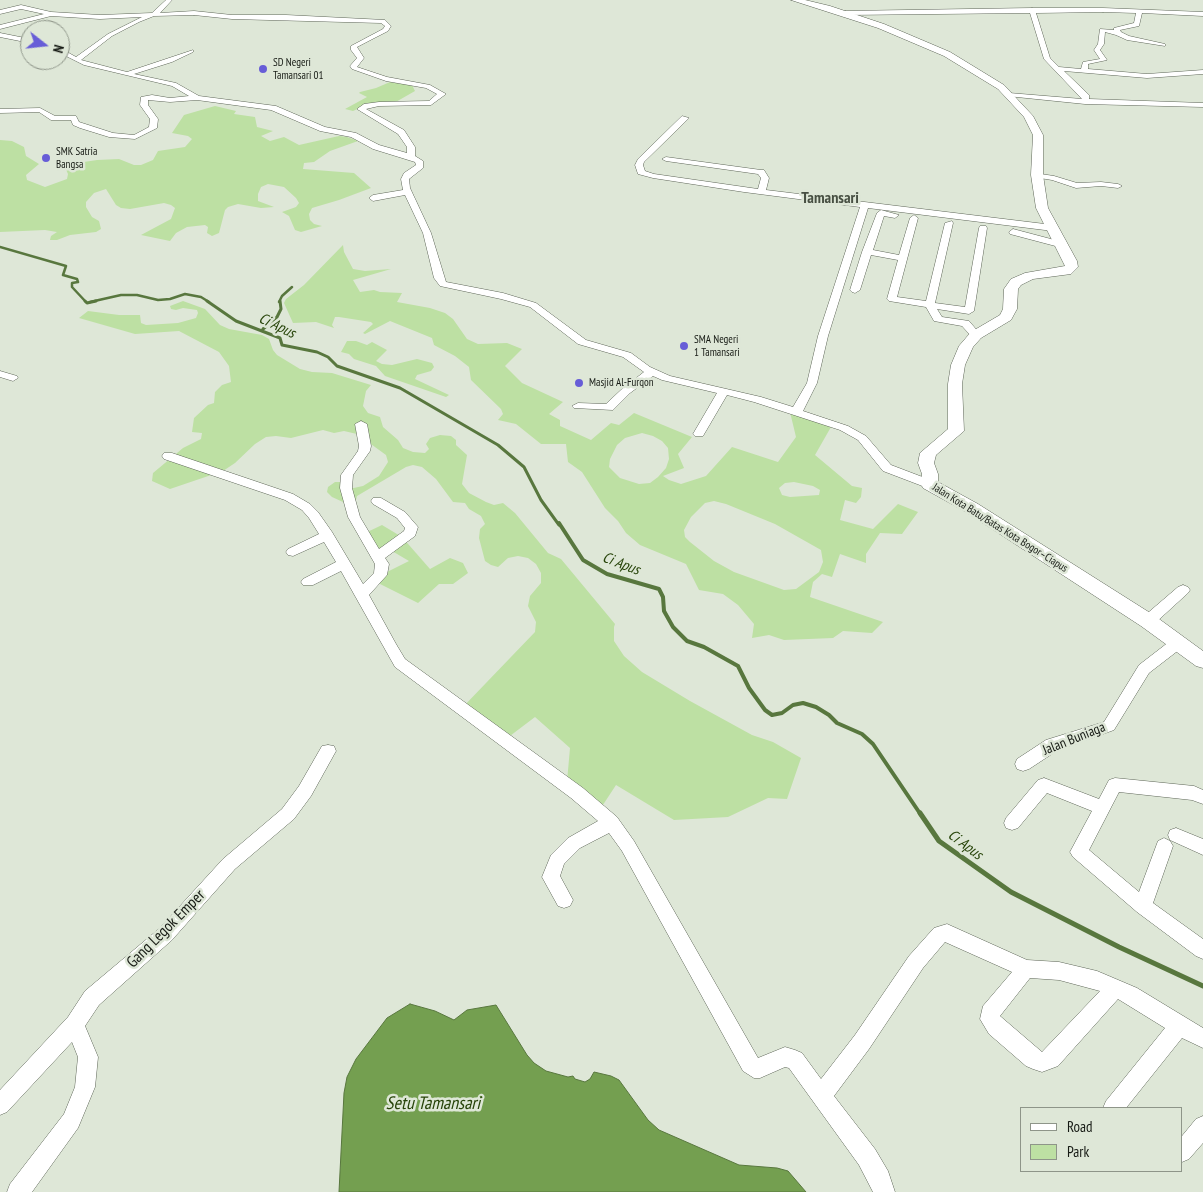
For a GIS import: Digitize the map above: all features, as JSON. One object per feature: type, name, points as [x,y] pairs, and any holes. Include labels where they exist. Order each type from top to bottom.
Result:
[{"type":"main road","name":"Jalan Kota Batu/Batas Kota Bogor–Ciapus","points":[[795,0],[881,26],[948,54],[992,80],[1028,116],[1037,131],[1039,140],[1037,175],[1042,208],[1073,264],[1071,269],[1030,276],[1016,282],[1010,293],[1009,313],[976,335],[966,346],[958,365],[954,398],[956,431],[932,450],[926,458],[930,474],[929,484],[972,508],[1179,642],[1203,660]]},
{"type":"street","points":[[76,60],[110,35],[137,20],[155,14],[169,0]]},
{"type":"street","points":[[1160,12],[1166,6]]},
{"type":"street","points":[[0,12],[21,7],[51,14],[100,17],[194,13],[228,17],[295,17],[383,21],[388,26],[386,30],[354,46],[354,50],[361,58],[353,66],[354,68],[386,79],[428,86],[442,94],[431,103],[379,104],[361,109],[401,132],[412,147],[411,157]]},
{"type":"street","points":[[845,14],[1032,10],[1203,14]]},
{"type":"street","points":[[1032,10],[1047,59],[1086,97],[1085,102]]},
{"type":"street","points":[[1118,33],[1116,28],[1138,25],[1139,12]]},
{"type":"street","points":[[0,27],[51,14]]},
{"type":"street","points":[[1084,71],[1084,63],[1104,60],[1097,50],[1101,44],[1102,30],[1118,33],[1128,39],[1163,45]]},
{"type":"street","points":[[0,36],[20,39]]},
{"type":"street","points":[[128,74],[170,61],[191,51]]},
{"type":"street","points":[[70,56],[76,60],[145,79],[174,84],[197,98]]},
{"type":"street","points":[[1058,69],[1147,76],[1203,72]]},
{"type":"street","points":[[1009,95],[1085,102],[1203,105]]},
{"type":"street","points":[[0,111],[40,110],[54,118],[73,118],[84,126],[112,135],[130,138],[140,136],[152,128],[154,119],[144,105],[144,99],[152,97],[170,100],[197,98],[273,108],[323,129],[353,135],[376,147],[411,157],[421,164],[405,179],[408,192],[427,234],[439,278],[443,284],[455,288],[503,296],[533,305],[582,342],[627,355],[651,372],[673,380],[769,403],[856,434],[862,438],[887,468],[929,484]]},
{"type":"street","points":[[685,118],[641,161],[639,165],[641,172],[653,176],[761,192],[1053,228]]},
{"type":"street","points":[[666,159],[761,172],[765,175],[765,178],[761,192]]},
{"type":"street","points":[[1037,175],[1054,178],[1076,186],[1101,184],[1118,186]]},
{"type":"street","points":[[374,198],[408,192]]},
{"type":"street","points":[[796,413],[812,383],[823,336],[865,205]]},
{"type":"street","points":[[855,290],[880,213],[1033,236],[1063,245]]},
{"type":"street","points":[[914,218],[892,299],[969,311],[983,228]]},
{"type":"street","points":[[949,223],[930,305],[938,319],[965,323],[976,335]]},
{"type":"street","points":[[868,252],[903,258]]},
{"type":"street","points":[[578,406],[609,408],[626,391],[651,372]]},
{"type":"street","points":[[0,374],[12,378]]},
{"type":"street","points":[[699,434],[724,391]]},
{"type":"street","points":[[361,424],[365,446],[364,451],[347,475],[346,488],[354,517],[382,561],[382,571],[362,594]]},
{"type":"street","points":[[168,456],[289,497],[306,507],[314,515],[362,594],[392,652],[406,669],[577,794],[611,822],[628,846],[750,1064],[754,1068],[760,1068],[786,1057],[793,1059],[867,1157],[880,1179],[884,1192]]},
{"type":"street","points":[[377,501],[401,515],[412,527],[410,533],[378,556]]},
{"type":"street","points":[[292,552],[327,535]]},
{"type":"street","points":[[308,582],[343,564]]},
{"type":"street","points":[[1148,622],[1183,590]]},
{"type":"street","name":"Jalan Buniaga","points":[[1023,764],[1052,745],[1110,726],[1144,669],[1179,642]]},
{"type":"street","name":"Gang Legok Emper","points":[[0,1105],[75,1024],[92,998],[166,934],[228,864],[288,814],[305,792],[328,751]]},
{"type":"street","points":[[1012,823],[1044,785],[1103,808]]},
{"type":"street","points":[[1203,797],[1194,793],[1115,785],[1079,852],[1143,906],[1203,950]]},
{"type":"street","points":[[564,900],[551,878],[557,860],[574,843],[596,833],[611,822]]},
{"type":"street","points":[[1143,906],[1170,840],[1203,847]]},
{"type":"street","points":[[821,1096],[862,1042],[916,962],[940,934],[947,933],[1026,969],[1059,970],[1098,980],[1130,995],[1203,1038]]},
{"type":"street","points":[[1026,969],[990,1013],[990,1019],[996,1027],[1033,1059],[1042,1062],[1051,1059],[1115,988]]},
{"type":"street","points":[[18,1192],[56,1143],[70,1121],[86,1087],[88,1057],[75,1024]]},
{"type":"street","points":[[1114,1107],[1180,1026]]},
{"type":"street","points":[[1183,1151],[1203,1126]]},
{"type":"green space","points":[[390,82],[412,85],[415,91],[394,103],[364,106],[353,111],[345,109],[367,97],[360,92]]},
{"type":"green space","points":[[215,106],[236,111],[234,114],[255,117],[257,127],[273,131],[261,136],[270,141],[284,137],[299,145],[339,136],[358,141],[330,151],[314,162],[304,163],[303,169],[354,173],[371,188],[312,208],[309,214],[310,220],[314,224],[322,226],[301,232],[295,230],[289,216],[282,212],[296,207],[299,203],[296,198],[284,187],[268,184],[261,187],[258,201],[274,207],[261,208],[238,204],[228,207],[225,210],[219,233],[212,236],[207,233],[208,227],[205,225],[187,227],[176,233],[170,241],[141,235],[171,219],[175,208],[164,203],[130,209],[121,208],[116,205],[106,189],[94,193],[86,202],[86,207],[92,217],[99,221],[101,229],[96,232],[50,240],[51,236],[57,232],[45,230],[0,232],[0,140],[12,141],[24,147],[26,156],[39,164],[26,175],[27,180],[45,187],[67,179],[68,174],[64,165],[119,159],[134,165],[141,165],[153,160],[158,151],[185,147],[192,139],[188,136],[172,133],[184,115]]},
{"type":"green space","points":[[343,245],[344,252],[353,269],[365,271],[391,269],[353,280],[360,292],[374,290],[402,293],[397,302],[430,308],[445,313],[453,319],[467,339],[478,344],[507,343],[522,349],[505,366],[522,383],[563,402],[549,414],[560,420],[560,426],[591,440],[611,423],[619,425],[634,413],[692,437],[678,454],[684,468],[663,476],[681,484],[706,476],[732,447],[778,462],[796,437],[790,412],[831,427],[815,455],[852,486],[862,488],[861,497],[856,503],[845,500],[840,520],[873,529],[898,504],[918,512],[902,534],[880,533],[866,554],[866,563],[840,554],[832,577],[822,574],[813,582],[810,597],[883,622],[872,633],[843,631],[833,638],[784,640],[769,635],[752,638],[754,624],[738,605],[723,594],[699,590],[686,564],[640,545],[626,533],[618,521],[605,508],[582,472],[568,462],[566,444],[541,444],[516,424],[498,420],[503,414],[501,409],[471,380],[469,367],[455,356],[434,345],[432,338],[390,321],[365,334],[363,333],[373,324],[371,322],[335,317],[332,325],[334,328],[316,322],[293,323],[284,303],[286,299],[304,285]],"holes":[[[642,433],[662,441],[668,448],[669,459],[666,468],[658,477],[650,483],[639,484],[620,478],[609,467],[610,459],[617,445],[625,438]],[[794,482],[813,486],[820,490],[819,495],[790,497],[782,495],[779,488],[785,483]],[[714,501],[726,504],[775,524],[821,550],[823,562],[819,572],[796,589],[784,590],[734,572],[714,561],[685,537],[684,530],[691,517],[705,503]]]},
{"type":"green space","points":[[183,301],[205,309],[220,325],[229,329],[262,335],[269,339],[277,355],[300,369],[332,373],[371,385],[366,391],[363,406],[368,413],[380,417],[383,427],[398,440],[403,448],[413,452],[425,453],[429,449],[426,444],[430,438],[440,435],[451,436],[456,440],[456,445],[467,455],[462,484],[469,493],[494,505],[503,503],[515,513],[548,553],[561,559],[615,624],[614,641],[624,656],[642,672],[690,701],[752,735],[773,742],[801,758],[787,799],[768,798],[728,817],[674,820],[616,785],[597,814],[566,793],[570,748],[535,717],[502,742],[461,709],[535,632],[536,622],[528,606],[530,596],[541,583],[541,573],[536,564],[528,558],[518,556],[508,558],[498,567],[485,561],[479,538],[480,529],[485,524],[481,516],[469,509],[465,503],[453,502],[436,479],[422,467],[413,465],[406,467],[357,496],[354,507],[332,497],[327,492],[328,487],[335,482],[342,482],[349,489],[363,486],[379,476],[388,462],[386,455],[357,434],[344,431],[334,433],[323,430],[291,438],[266,437],[223,471],[170,489],[152,481],[153,473],[183,448],[201,439],[202,433],[192,432],[194,418],[208,405],[214,403],[215,392],[222,385],[231,382],[229,366],[219,352],[179,331],[135,334],[79,318],[88,311],[119,315],[140,315],[141,323],[146,325],[178,323],[196,318],[197,310],[171,309],[170,306]]},
{"type":"green space","points":[[347,341],[356,341],[367,345],[372,342],[387,350],[376,361],[382,364],[392,365],[417,359],[432,363],[434,367],[431,371],[417,375],[415,379],[449,395],[446,397],[385,376],[376,366],[354,359],[349,354],[341,352]]},
{"type":"green space","points":[[382,525],[402,537],[430,569],[450,558],[463,563],[468,573],[453,584],[439,584],[418,603],[376,582],[381,575],[409,561],[392,551],[374,555],[361,535]]},
{"type":"water","name":"Setu Tamansari","points":[[410,1004],[435,1011],[454,1020],[467,1010],[496,1005],[527,1055],[534,1063],[546,1071],[568,1077],[573,1076],[575,1079],[585,1082],[590,1079],[594,1072],[611,1076],[619,1080],[648,1120],[659,1130],[739,1165],[777,1168],[788,1171],[806,1192],[339,1192],[344,1093],[347,1077],[356,1059],[387,1018]]},
{"type":"waterway","name":"Ci Apus","points":[[0,247],[66,266],[63,275],[77,279],[78,282],[72,283],[72,287],[86,302]]},
{"type":"waterway","points":[[279,302],[282,296],[292,287]]},
{"type":"waterway","name":"Ci Apus","points":[[90,302],[121,295],[137,295],[158,300],[170,299],[185,294],[201,297],[209,302]]},
{"type":"waterway","name":"Ci Apus","points":[[86,302],[96,301]]},
{"type":"waterway","name":"Ci Apus","points":[[207,301],[236,321],[280,338],[282,345],[317,352],[328,357],[337,366],[400,388],[498,445],[524,467],[541,500],[559,525]]},
{"type":"waterway","points":[[263,329],[277,317],[281,309],[280,301]]},
{"type":"waterway","name":"Ci Apus","points":[[559,523],[583,560],[607,574],[659,589],[663,597],[664,611],[673,627],[687,641],[704,647],[738,666],[749,688],[765,710],[772,715],[782,713],[793,705],[803,703],[816,707],[829,715],[837,723],[862,734],[873,744],[921,815]]},
{"type":"waterway","name":"Ci Apus","points":[[920,813],[939,841],[1011,892],[1119,947],[1203,986]]},
{"type":"place","name":"SD Negeri Tamansari 01","points":[[263,69]]},
{"type":"place","name":"SMK Satria Bangsa","points":[[46,158]]},
{"type":"place","name":"SMA Negeri 1 Tamansari","points":[[684,346]]},
{"type":"place","name":"Masjid Al-Furqon","points":[[579,383]]},
{"type":"district","name":"Tamansari","points":[[830,198]]}]
